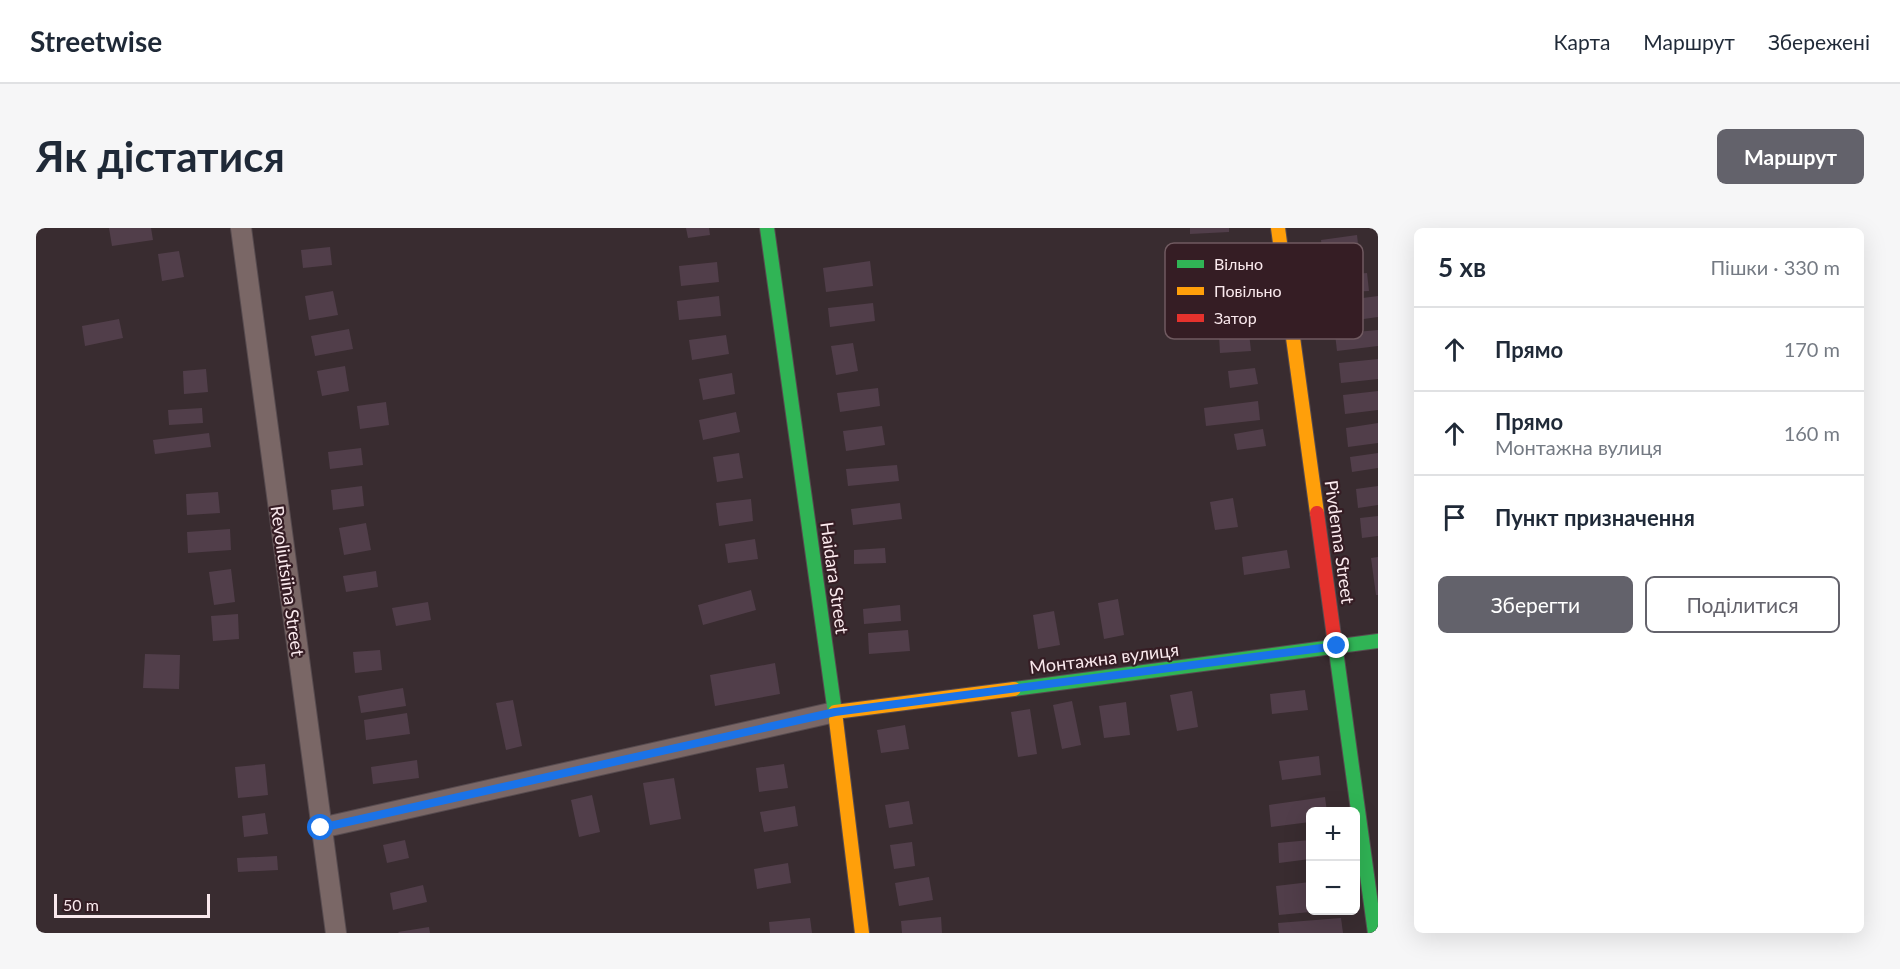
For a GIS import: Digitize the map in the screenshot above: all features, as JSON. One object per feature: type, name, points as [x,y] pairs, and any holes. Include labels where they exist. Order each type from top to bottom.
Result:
[{"type":"street","name":"Revoliutsiina Street","points":[[241,228],[336,933]]},
{"type":"street","name":"Haidara Street","points":[[767,228],[835,712],[862,933]]},
{"type":"street","name":"Pivdenna Street","points":[[1278,228],[1280,243]]},
{"type":"street","name":"Pivdenna Street","points":[[1294,339],[1375,933]]},
{"type":"street","name":"Монтажна вулиця","points":[[835,712],[1378,641]]},
{"type":"street","points":[[321,828],[835,712]]},
{"type":"building","points":[[109,228],[151,228],[153,240],[112,246]]},
{"type":"building","points":[[686,228],[709,228],[710,235],[688,238]]},
{"type":"building","points":[[1190,228],[1229,228],[1229,232],[1190,234]]},
{"type":"building","points":[[1357,235],[1358,243],[1321,243],[1321,240]]},
{"type":"building","points":[[330,247],[332,265],[303,268],[301,250]]},
{"type":"building","points":[[179,251],[184,277],[162,281],[158,254]]},
{"type":"building","points":[[870,261],[873,286],[826,292],[823,268]]},
{"type":"building","points":[[717,262],[719,282],[681,286],[679,266]]},
{"type":"building","points":[[1363,273],[1367,273],[1369,291],[1363,291]]},
{"type":"building","points":[[333,291],[338,315],[309,320],[305,296]]},
{"type":"building","points":[[719,296],[721,316],[679,320],[677,301]]},
{"type":"building","points":[[1378,296],[1378,317],[1363,319],[1363,298]]},
{"type":"building","points":[[873,303],[875,321],[830,327],[828,308]]},
{"type":"building","points":[[119,319],[123,338],[85,346],[82,326]]},
{"type":"building","points":[[349,329],[353,349],[315,356],[311,336]]},
{"type":"building","points":[[1378,330],[1378,346],[1337,351],[1336,339],[1363,339],[1363,331]]},
{"type":"building","points":[[726,335],[729,354],[692,360],[689,340]]},
{"type":"building","points":[[1219,339],[1250,339],[1251,351],[1220,353]]},
{"type":"building","points":[[853,343],[858,371],[836,375],[831,346]]},
{"type":"building","points":[[1378,359],[1378,379],[1341,383],[1339,363]]},
{"type":"building","points":[[345,366],[349,391],[322,396],[317,371]]},
{"type":"building","points":[[1255,368],[1258,384],[1230,388],[1228,371]]},
{"type":"building","points":[[206,369],[208,392],[184,394],[183,371]]},
{"type":"building","points":[[732,373],[735,394],[703,400],[699,379]]},
{"type":"building","points":[[878,388],[880,406],[840,412],[837,393]]},
{"type":"building","points":[[1378,391],[1378,410],[1345,414],[1343,395]]},
{"type":"building","points":[[1258,401],[1260,420],[1206,426],[1204,408]]},
{"type":"building","points":[[386,402],[389,425],[360,429],[357,406]]},
{"type":"building","points":[[202,408],[203,423],[169,425],[168,410]]},
{"type":"building","points":[[736,412],[740,432],[703,440],[699,420]]},
{"type":"building","points":[[1378,423],[1378,443],[1348,447],[1346,428]]},
{"type":"building","points":[[882,426],[885,445],[846,451],[843,431]]},
{"type":"building","points":[[1263,429],[1266,446],[1237,450],[1234,434]]},
{"type":"building","points":[[209,433],[211,447],[155,454],[153,440]]},
{"type":"building","points":[[361,448],[363,465],[330,469],[328,452]]},
{"type":"building","points":[[739,453],[743,478],[717,482],[713,457]]},
{"type":"building","points":[[1378,453],[1378,468],[1352,472],[1350,457]]},
{"type":"building","points":[[897,465],[899,481],[848,486],[846,469]]},
{"type":"building","points":[[362,486],[364,506],[333,510],[331,490]]},
{"type":"building","points":[[1378,486],[1378,505],[1358,508],[1356,489]]},
{"type":"building","points":[[218,492],[220,513],[187,515],[186,494]]},
{"type":"building","points":[[1233,498],[1238,527],[1215,530],[1210,502]]},
{"type":"building","points":[[751,499],[753,521],[719,526],[716,503]]},
{"type":"building","points":[[900,503],[902,519],[853,525],[851,509]]},
{"type":"building","points":[[1378,516],[1378,536],[1362,538],[1360,518]]},
{"type":"building","points":[[366,523],[371,550],[344,555],[339,528]]},
{"type":"building","points":[[230,529],[231,550],[188,553],[187,532]]},
{"type":"building","points":[[755,539],[758,559],[728,563],[725,544]]},
{"type":"building","points":[[885,548],[886,563],[854,564],[854,550]]},
{"type":"building","points":[[1287,550],[1290,568],[1244,575],[1242,557]]},
{"type":"building","points":[[1378,557],[1378,595],[1376,595],[1371,558]]},
{"type":"building","points":[[231,569],[235,602],[214,605],[209,572]]},
{"type":"building","points":[[376,571],[378,587],[346,592],[343,576]]},
{"type":"building","points":[[751,590],[756,610],[703,625],[698,605]]},
{"type":"building","points":[[1118,599],[1124,635],[1104,639],[1098,603]]},
{"type":"building","points":[[428,602],[431,620],[396,626],[392,608]]},
{"type":"building","points":[[900,605],[901,621],[864,624],[863,609]]},
{"type":"building","points":[[1054,611],[1060,645],[1038,649],[1033,615]]},
{"type":"building","points":[[238,614],[239,639],[213,641],[211,616]]},
{"type":"building","points":[[908,630],[910,651],[869,654],[868,633]]},
{"type":"building","points":[[380,650],[382,670],[355,673],[353,652]]},
{"type":"building","points":[[145,654],[180,655],[179,689],[143,688]]},
{"type":"building","points":[[775,663],[780,694],[715,706],[710,675]]},
{"type":"building","points":[[403,688],[406,706],[361,713],[358,696]]},
{"type":"building","points":[[1305,690],[1308,710],[1272,714],[1270,694]]},
{"type":"building","points":[[1192,691],[1198,727],[1177,731],[1170,695]]},
{"type":"building","points":[[513,700],[522,746],[506,750],[496,703]]},
{"type":"building","points":[[1072,701],[1081,745],[1062,749],[1053,705]]},
{"type":"building","points":[[1126,702],[1130,735],[1104,738],[1099,706]]},
{"type":"building","points":[[1030,709],[1037,754],[1018,757],[1011,712]]},
{"type":"building","points":[[407,713],[410,734],[366,740],[364,720]]},
{"type":"building","points":[[905,725],[909,749],[881,753],[877,730]]},
{"type":"building","points":[[1319,756],[1321,775],[1282,780],[1279,761]]},
{"type":"building","points":[[417,760],[419,778],[373,784],[371,767]]},
{"type":"building","points":[[265,764],[268,795],[238,798],[235,767]]},
{"type":"building","points":[[784,764],[788,788],[759,792],[756,768]]},
{"type":"building","points":[[674,778],[681,819],[650,825],[643,783]]},
{"type":"building","points":[[592,795],[600,832],[579,837],[571,800]]},
{"type":"building","points":[[1325,797],[1326,807],[1306,807],[1306,823],[1271,827],[1269,805]]},
{"type":"building","points":[[909,801],[913,824],[889,828],[885,805]]},
{"type":"building","points":[[795,806],[798,826],[764,832],[760,812]]},
{"type":"building","points":[[265,813],[268,834],[244,837],[242,816]]},
{"type":"building","points":[[405,840],[409,858],[387,863],[383,845]]},
{"type":"building","points":[[1306,840],[1306,860],[1279,863],[1278,843]]},
{"type":"building","points":[[912,842],[915,866],[894,869],[890,845]]},
{"type":"building","points":[[277,856],[278,870],[238,872],[237,858]]},
{"type":"building","points":[[788,863],[791,883],[757,889],[754,869]]},
{"type":"building","points":[[929,877],[933,900],[899,906],[895,883]]},
{"type":"building","points":[[1306,882],[1306,912],[1279,915],[1276,886]]},
{"type":"building","points":[[423,885],[427,902],[393,910],[390,893]]},
{"type":"building","points":[[941,917],[942,933],[902,933],[901,921]]},
{"type":"building","points":[[810,918],[812,933],[770,933],[769,922]]},
{"type":"building","points":[[1341,918],[1343,933],[1279,933],[1278,923]]},
{"type":"building","points":[[429,927],[430,933],[398,932]]},
{"type":"traffic: fast","points":[[767,228],[836,720]]},
{"type":"traffic: fast","points":[[1014,689],[1378,641]]},
{"type":"traffic: fast","points":[[1336,651],[1375,933]]},
{"type":"traffic: slow","points":[[1278,228],[1280,243]]},
{"type":"traffic: slow","points":[[1293,339],[1317,513]]},
{"type":"traffic: slow","points":[[835,712],[1014,689]]},
{"type":"traffic: slow","points":[[836,720],[862,933]]},
{"type":"traffic: jam","points":[[1317,513],[1336,651]]},
{"type":"route","points":[[321,828],[835,712],[1337,646]]}]
